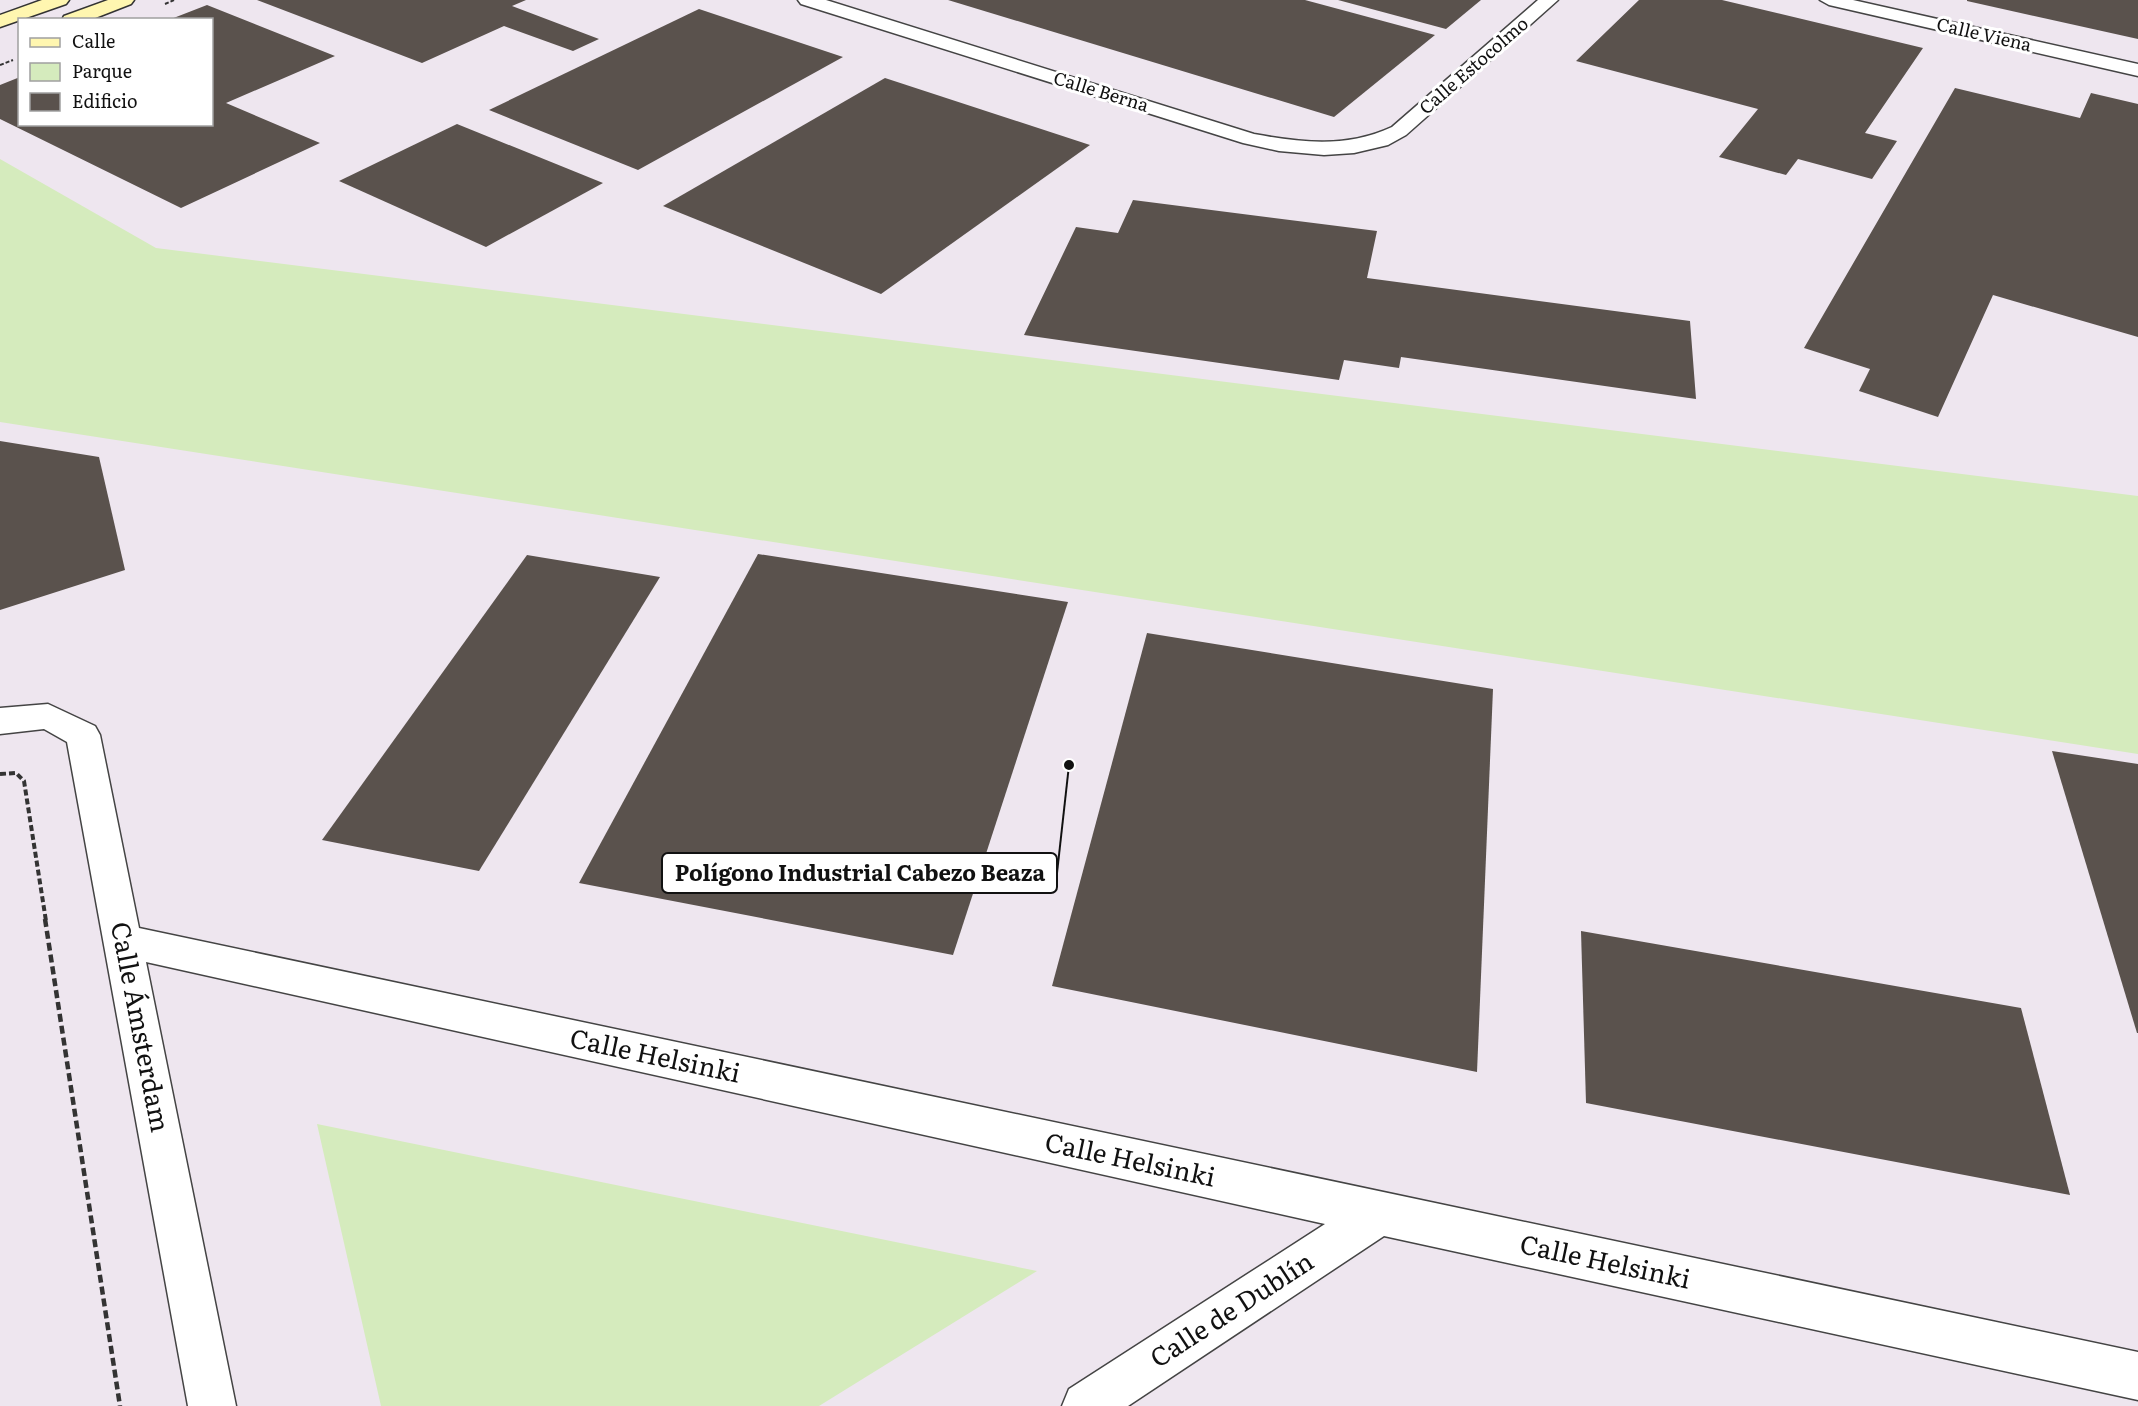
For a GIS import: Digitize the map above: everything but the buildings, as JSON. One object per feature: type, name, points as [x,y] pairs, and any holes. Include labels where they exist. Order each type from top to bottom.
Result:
[{"type":"main road","points":[[0,21],[60,0]]},
{"type":"main road","points":[[76,18],[125,0]]},
{"type":"street","name":"Calle Berna","points":[[807,0],[1238,135],[1283,146],[1322,148],[1370,144],[1399,131]]},
{"type":"street","name":"Calle Estocolmo","points":[[1399,131],[1549,0]]},
{"type":"street","name":"Calle Viena","points":[[1829,0],[2138,70]]},
{"type":"street","name":"Calle Ámsterdam","points":[[0,721],[48,716],[83,735],[212,1406]]},
{"type":"street","name":"Calle Helsinki","points":[[123,941],[1379,1214],[2138,1376]]},
{"type":"street","name":"Calle de Dublín","points":[[1086,1406],[1379,1214]]},
{"type":"path","points":[[0,65],[18,58]]},
{"type":"path","points":[[0,774],[16,773],[24,781],[120,1406]]},
{"type":"shaded area","points":[[0,0],[2138,0],[2138,1406],[0,1406]]},
{"type":"green space","points":[[0,159],[156,248],[2138,496],[2138,754],[0,422]]},
{"type":"green space","points":[[317,1124],[1037,1271],[819,1406],[381,1406]]},
{"type":"place","name":"Polígono Industrial Cabezo Beaza","points":[[1069,765]]}]
